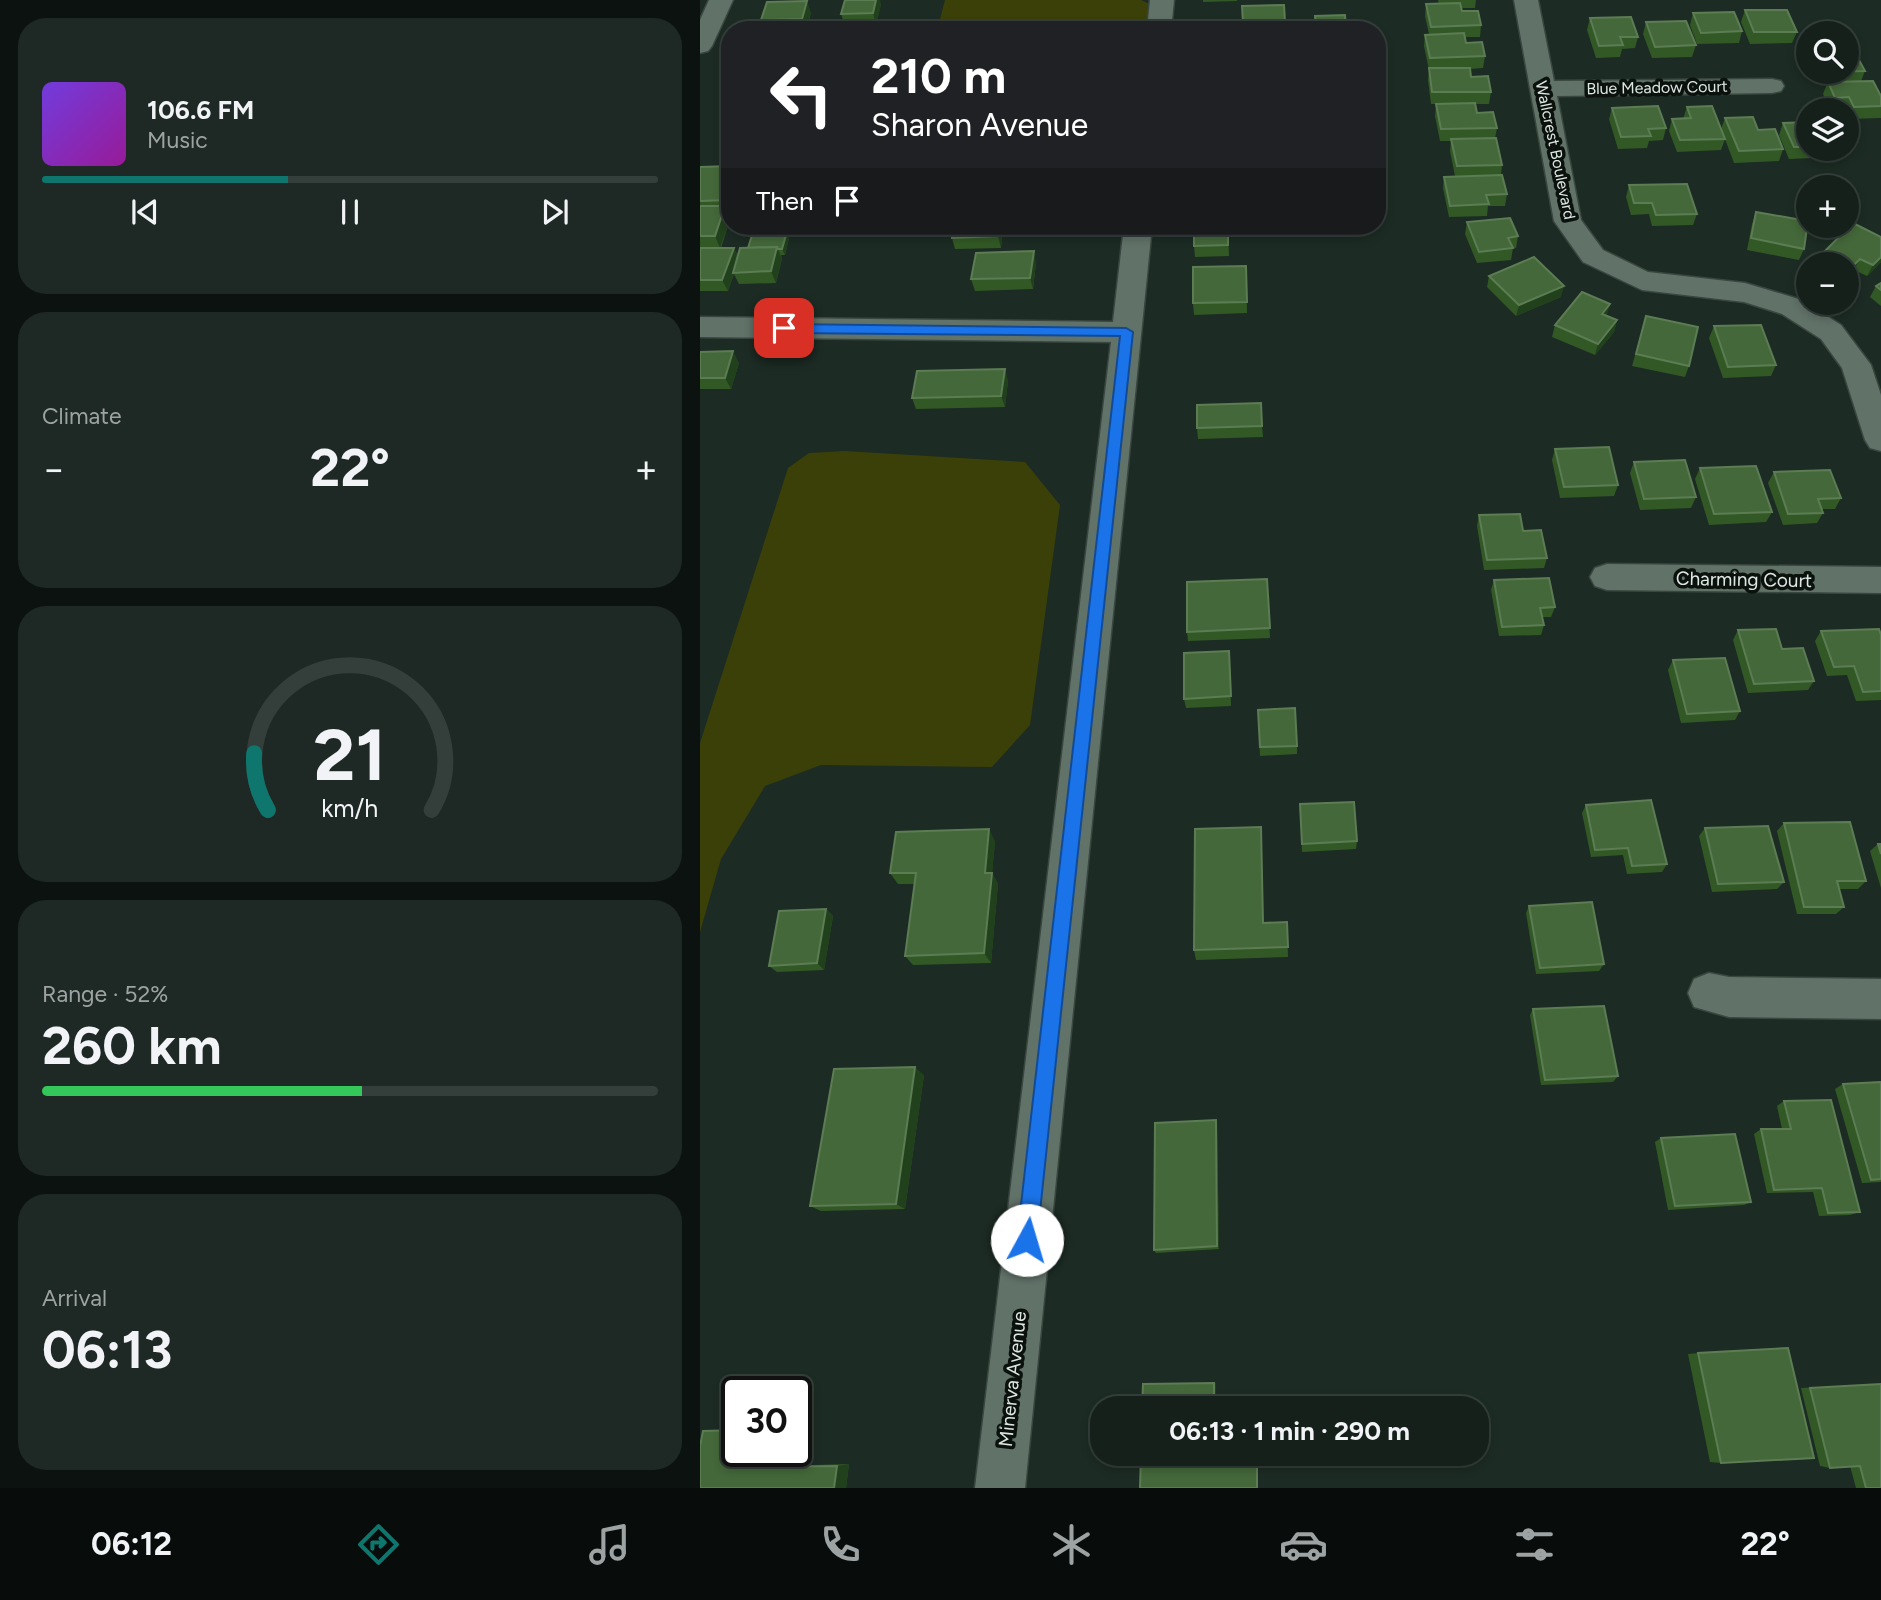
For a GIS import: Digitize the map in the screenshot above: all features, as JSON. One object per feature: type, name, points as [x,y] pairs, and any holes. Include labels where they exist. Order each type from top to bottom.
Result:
[{"type":"street","points":[[700,46],[721,0]]},
{"type":"street","points":[[1160,21],[1162,0]]},
{"type":"street","name":"Wallcrest Boulevard","points":[[1526,0],[1568,221],[1593,256],[1642,281],[1745,293],[1792,307],[1831,332],[1856,365],[1881,440]]},
{"type":"street","name":"Blue Meadow Court","points":[[1543,89],[1772,86]]},
{"type":"street","name":"Minerva Avenue","points":[[1000,1488],[1137,235]]},
{"type":"street","points":[[700,327],[1126,332]]},
{"type":"street","name":"Charming Court","points":[[1607,577],[1881,580]]},
{"type":"street","points":[[1709,993],[1729,997],[1881,999]]},
{"type":"green space","points":[[945,0],[1141,0],[1150,4],[1152,21],[940,21]]},
{"type":"green space","points":[[845,451],[1025,462],[1060,505],[1030,725],[992,767],[821,765],[765,786],[721,859],[700,932],[700,743],[788,468],[809,453]]},
{"type":"building","points":[[845,0],[876,0],[873,13],[841,14]]},
{"type":"building","points":[[807,1],[802,19],[761,20],[767,2]]},
{"type":"building","points":[[1460,3],[1462,11],[1478,11],[1481,25],[1431,27],[1426,4]]},
{"type":"building","points":[[1284,5],[1285,21],[1243,21],[1242,6]]},
{"type":"building","points":[[1745,10],[1787,10],[1796,30],[1796,32],[1754,32]]},
{"type":"building","points":[[1734,12],[1742,31],[1701,33],[1693,13]]},
{"type":"building","points":[[1345,15],[1345,21],[1315,21],[1315,16]]},
{"type":"building","points":[[1631,17],[1638,37],[1620,37],[1623,45],[1599,46],[1590,18]]},
{"type":"building","points":[[1686,21],[1696,45],[1655,47],[1646,22]]},
{"type":"building","points":[[1464,33],[1466,43],[1482,42],[1485,56],[1430,58],[1425,35]]},
{"type":"building","points":[[1859,60],[1865,71],[1859,71]]},
{"type":"building","points":[[1429,68],[1470,68],[1471,77],[1488,76],[1491,92],[1432,92]]},
{"type":"building","points":[[1859,81],[1873,81],[1881,96],[1881,106],[1859,107],[1859,98],[1835,98],[1829,84],[1859,84]]},
{"type":"building","points":[[1475,103],[1477,113],[1493,112],[1497,128],[1441,129],[1436,104]]},
{"type":"building","points":[[1658,106],[1666,128],[1648,129],[1651,136],[1621,137],[1612,108]]},
{"type":"building","points":[[1712,106],[1725,139],[1680,140],[1672,119],[1691,118],[1687,107]]},
{"type":"building","points":[[1753,117],[1758,130],[1775,129],[1783,149],[1739,151],[1725,118]]},
{"type":"building","points":[[1796,122],[1796,147],[1794,147],[1783,123]]},
{"type":"building","points":[[1496,138],[1502,165],[1457,166],[1451,139]]},
{"type":"building","points":[[721,166],[721,200],[700,201],[700,167]]},
{"type":"building","points":[[1502,175],[1507,194],[1486,195],[1489,204],[1450,206],[1444,177]]},
{"type":"building","points":[[1687,184],[1697,214],[1656,215],[1652,203],[1634,203],[1629,185]]},
{"type":"building","points":[[700,206],[721,206],[721,218],[715,236],[700,236]]},
{"type":"building","points":[[1756,212],[1796,219],[1796,238],[1806,238],[1804,249],[1751,238]]},
{"type":"building","points":[[1510,218],[1518,236],[1508,238],[1513,248],[1479,252],[1467,222]]},
{"type":"building","points":[[1859,226],[1881,237],[1881,257],[1873,265],[1859,260],[1859,252],[1824,252],[1838,238],[1859,238]]},
{"type":"building","points":[[752,235],[786,235],[782,249],[748,248]]},
{"type":"building","points":[[952,235],[998,235],[998,236],[952,238]]},
{"type":"building","points":[[1194,235],[1228,235],[1228,245],[1194,246]]},
{"type":"building","points":[[777,247],[771,271],[733,273],[740,248]]},
{"type":"building","points":[[700,248],[734,248],[722,280],[700,280]]},
{"type":"building","points":[[1034,251],[1030,278],[971,279],[976,253]]},
{"type":"building","points":[[1534,257],[1564,286],[1519,305],[1489,276]]},
{"type":"building","points":[[1246,266],[1247,302],[1193,303],[1193,267]]},
{"type":"building","points":[[1582,292],[1610,304],[1602,314],[1617,320],[1598,344],[1555,325]]},
{"type":"building","points":[[1646,316],[1698,327],[1689,366],[1636,354]]},
{"type":"building","points":[[1761,325],[1776,365],[1728,367],[1714,326]]},
{"type":"building","points":[[733,351],[725,378],[700,378],[700,352]]},
{"type":"building","points":[[1005,369],[1001,396],[912,398],[917,371]]},
{"type":"building","points":[[1261,403],[1262,426],[1197,428],[1197,405]]},
{"type":"building","points":[[1609,447],[1618,485],[1564,487],[1555,449]]},
{"type":"building","points":[[1685,460],[1696,497],[1644,499],[1634,462]]},
{"type":"building","points":[[1756,466],[1772,512],[1714,514],[1700,468]]},
{"type":"building","points":[[1830,470],[1841,498],[1818,499],[1823,513],[1788,514],[1774,472]]},
{"type":"building","points":[[1520,514],[1523,531],[1541,530],[1547,558],[1487,560],[1479,515]]},
{"type":"building","points":[[1549,578],[1555,607],[1540,608],[1544,625],[1502,627],[1494,580]]},
{"type":"building","points":[[1267,579],[1270,628],[1187,632],[1187,582]]},
{"type":"building","points":[[1776,629],[1782,649],[1803,648],[1814,681],[1754,684],[1738,630]]},
{"type":"building","points":[[1879,629],[1881,691],[1863,692],[1854,666],[1834,667],[1821,631]]},
{"type":"building","points":[[1229,651],[1231,696],[1184,699],[1184,653]]},
{"type":"building","points":[[1725,658],[1740,711],[1687,714],[1673,660]]},
{"type":"building","points":[[1295,708],[1297,746],[1260,747],[1258,710]]},
{"type":"building","points":[[1651,800],[1667,864],[1632,866],[1628,848],[1595,850],[1586,805]]},
{"type":"building","points":[[1354,802],[1357,841],[1302,844],[1300,804]]},
{"type":"building","points":[[1850,822],[1866,881],[1837,881],[1844,907],[1804,907],[1784,823]]},
{"type":"building","points":[[1768,826],[1784,882],[1718,884],[1705,828]]},
{"type":"building","points":[[1261,827],[1263,923],[1287,922],[1288,947],[1194,950],[1195,829]]},
{"type":"building","points":[[989,829],[985,873],[992,873],[984,953],[905,956],[916,873],[890,873],[896,832]]},
{"type":"building","points":[[1592,902],[1604,964],[1540,968],[1529,906]]},
{"type":"building","points":[[826,909],[817,963],[769,966],[779,911]]},
{"type":"building","points":[[1604,1006],[1618,1076],[1545,1080],[1533,1009]]},
{"type":"building","points":[[915,1067],[896,1204],[810,1206],[834,1069]]},
{"type":"building","points":[[1881,1082],[1881,1179],[1871,1180],[1843,1084]]},
{"type":"building","points":[[1831,1100],[1860,1212],[1828,1213],[1822,1188],[1774,1190],[1761,1129],[1791,1129],[1784,1101]]},
{"type":"building","points":[[1216,1120],[1217,1246],[1154,1250],[1155,1123]]},
{"type":"building","points":[[1735,1134],[1751,1202],[1675,1206],[1661,1138]]},
{"type":"building","points":[[1788,1348],[1814,1458],[1721,1463],[1698,1353]]},
{"type":"building","points":[[1214,1383],[1214,1396],[1143,1396],[1143,1384]]},
{"type":"building","points":[[1881,1384],[1881,1488],[1866,1488],[1860,1466],[1830,1468],[1810,1388]]},
{"type":"building","points":[[721,1430],[721,1467],[837,1466],[834,1488],[700,1488],[700,1446],[703,1431]]},
{"type":"building","points":[[1141,1466],[1257,1466],[1257,1488],[1140,1488]]},
{"type":"route","points":[[784,328],[1126,332],[1027,1240]]}]
